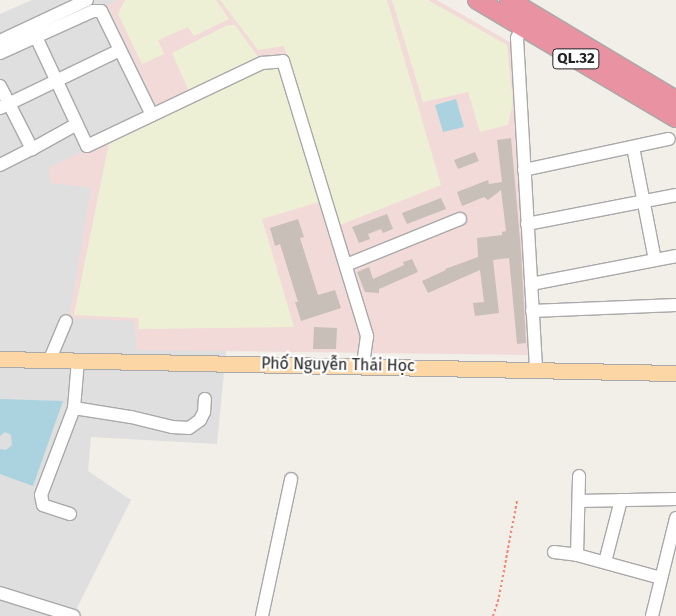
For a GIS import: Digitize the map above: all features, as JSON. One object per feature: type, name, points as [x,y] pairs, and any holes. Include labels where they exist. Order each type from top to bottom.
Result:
[{"type":"highway","name":"QL.32","points":[[476,0],[676,118]]},
{"type":"highway","name":"QL.32","points":[[509,0],[676,100]]},
{"type":"highway","points":[[638,77],[676,96]]},
{"type":"main road","name":"Phố Nguyễn Thái Học","points":[[0,359],[363,365],[676,373]]},
{"type":"street","points":[[0,41],[87,0]]},
{"type":"street","points":[[0,53],[93,11],[101,11],[152,115]]},
{"type":"street","points":[[522,27],[517,38],[536,369]]},
{"type":"street","points":[[36,37],[88,146],[262,63],[283,61],[367,336],[363,365]]},
{"type":"street","points":[[5,105],[120,50]]},
{"type":"street","points":[[0,86],[5,105],[32,149]]},
{"type":"street","points":[[0,165],[77,124]]},
{"type":"street","points":[[524,170],[668,139]]},
{"type":"street","points":[[633,147],[655,260]]},
{"type":"street","points":[[527,224],[676,195]]},
{"type":"street","points":[[346,265],[460,219]]},
{"type":"street","points":[[531,284],[676,256]]},
{"type":"street","points":[[532,312],[676,305]]},
{"type":"street","points":[[50,359],[66,321]]},
{"type":"street","points":[[70,514],[43,505],[41,495],[74,408],[78,360]]},
{"type":"street","points":[[74,408],[138,418],[172,427],[189,428],[200,420],[204,412],[205,399]]},
{"type":"street","points":[[577,555],[579,476]]},
{"type":"street","points":[[262,616],[291,479]]},
{"type":"street","points":[[579,501],[676,499]]},
{"type":"street","points":[[605,562],[621,500]]},
{"type":"street","points":[[652,616],[676,518]]},
{"type":"street","points":[[554,552],[577,555],[661,578]]},
{"type":"street","points":[[0,593],[74,616]]},
{"type":"path","points":[[493,616],[499,597],[517,501]]},
{"type":"shaded area","points":[[32,0],[132,0],[227,341],[217,444],[91,437],[88,471],[131,500],[73,616],[0,616],[0,14]]},
{"type":"shaded area","points":[[117,0],[437,0],[513,44],[532,355],[137,350],[134,321],[69,318],[91,188],[51,183],[48,168],[161,116],[107,5]]},
{"type":"green space","points":[[125,0],[216,0],[229,19],[194,36],[188,27],[158,40],[164,54],[142,64],[118,14]]},
{"type":"green space","points":[[220,0],[387,0],[441,185],[340,225],[284,46],[258,50]]},
{"type":"green space","points":[[392,0],[428,0],[507,45],[513,103],[508,125],[480,132],[468,92],[423,102]]},
{"type":"green space","points":[[228,25],[235,25],[259,58],[189,91],[172,53]]},
{"type":"green space","points":[[278,66],[319,202],[262,219],[294,327],[139,329],[138,318],[74,315],[109,143],[260,68]]},
{"type":"water","points":[[456,99],[464,127],[443,132],[435,105]]},
{"type":"water","points":[[0,399],[63,401],[33,486],[0,474],[0,449],[6,450],[12,445],[11,435],[5,432],[0,436]]},
{"type":"building","points":[[511,138],[521,251],[526,343],[517,344],[509,258],[493,260],[499,313],[475,316],[473,303],[484,302],[480,270],[428,293],[422,281],[445,269],[478,257],[477,238],[502,235],[502,232],[506,231],[501,190],[488,200],[484,197],[462,206],[457,192],[488,180],[489,184],[502,182],[497,140]]},
{"type":"building","points":[[475,152],[479,161],[458,169],[454,160]]},
{"type":"building","points":[[441,198],[446,209],[407,224],[402,213]]},
{"type":"building","points":[[387,214],[393,229],[383,233],[381,229],[368,234],[370,239],[359,243],[352,227]]},
{"type":"building","points":[[298,219],[304,237],[300,238],[318,295],[335,290],[341,308],[301,321],[295,302],[298,302],[280,244],[275,246],[270,228]]},
{"type":"building","points":[[412,259],[418,272],[379,289],[379,293],[365,292],[357,272],[369,267],[373,279],[404,265],[403,262]]},
{"type":"building","points":[[314,327],[337,328],[336,349],[313,349]]}]
